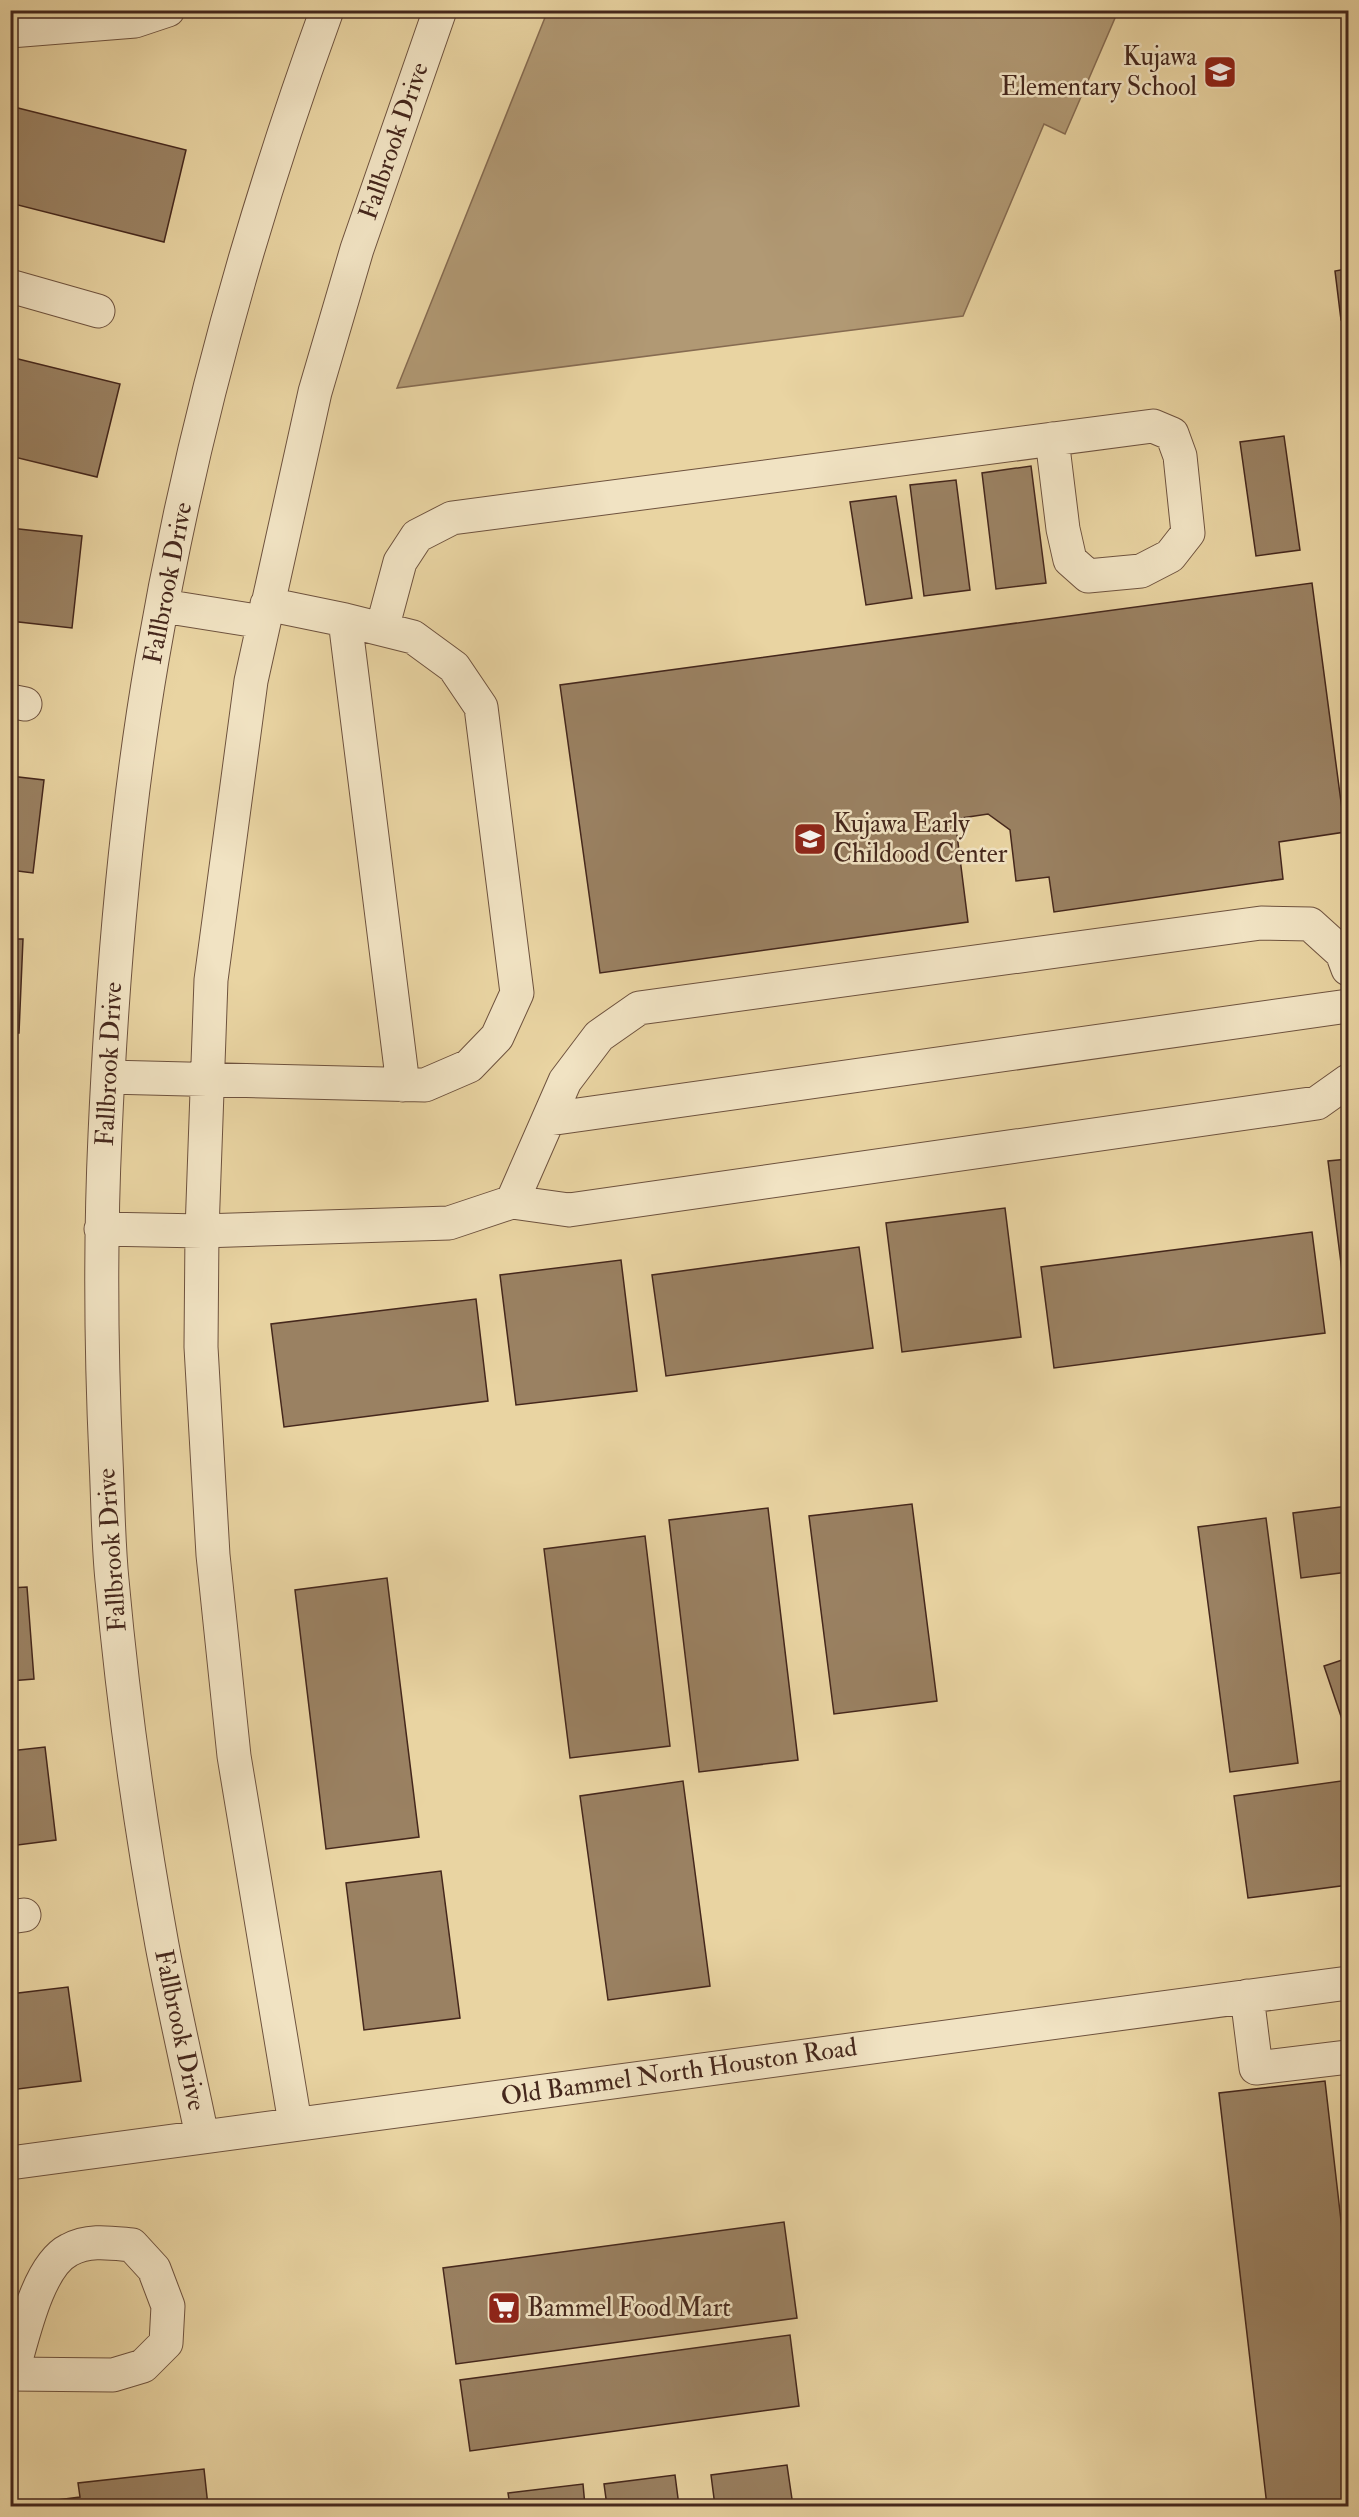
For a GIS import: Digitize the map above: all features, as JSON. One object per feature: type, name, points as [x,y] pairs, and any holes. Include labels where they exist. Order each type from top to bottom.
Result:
[{"type":"street","points":[[10,31],[135,21],[168,10]]},
{"type":"street","name":"Fallbrook Drive","points":[[202,2136],[162,1947],[129,1738],[111,1573],[101,1346],[101,1229],[108,1077],[115,965],[131,807],[152,662],[163,606],[218,359],[257,216],[293,103],[327,10]]},
{"type":"street","name":"Fallbrook Drive","points":[[295,2123],[233,1744],[213,1555],[201,1347],[206,1079],[211,980],[251,681],[315,392],[357,249],[440,10]]},
{"type":"street","points":[[10,286],[98,311]]},
{"type":"street","points":[[382,629],[400,562],[417,536],[452,518],[1052,439],[1153,426],[1172,434],[1180,456],[1188,532],[1170,556],[1141,571],[1089,576],[1070,560],[1063,529],[1052,439]]},
{"type":"street","points":[[108,1077],[425,1085],[470,1066],[496,1037],[517,993],[481,707],[454,667],[414,637],[345,620],[163,606]]},
{"type":"street","points":[[345,620],[403,1085]]},
{"type":"street","points":[[512,1202],[565,1081],[599,1036],[639,1008],[1260,923],[1310,924],[1342,953],[1348,969]]},
{"type":"street","points":[[549,1119],[1348,1006]]},
{"type":"street","points":[[101,1229],[202,1231],[449,1222],[512,1202],[569,1210],[1305,1105],[1317,1103],[1348,1081]]},
{"type":"street","name":"Old Bammel North Houston Road","points":[[10,2163],[1348,1983]]},
{"type":"street","points":[[1247,1996],[1256,2068],[1348,2057]]},
{"type":"street","points":[[98,2241],[132,2245],[154,2269],[168,2306],[166,2343],[143,2366],[113,2375],[11,2374],[44,2275],[67,2250],[98,2241]]},
{"type":"shaded area","points":[[548,10],[1118,11],[1065,134],[1044,124],[963,316],[397,388]]},
{"type":"building","points":[[10,106],[186,150],[164,242],[10,203]]},
{"type":"building","points":[[1348,246],[1348,319],[1341,320],[1335,271],[1346,269],[1343,247]]},
{"type":"building","points":[[10,357],[120,384],[97,477],[10,456]]},
{"type":"building","points":[[1284,436],[1300,550],[1256,556],[1240,442]]},
{"type":"building","points":[[1031,466],[1046,583],[996,589],[982,473]]},
{"type":"building","points":[[956,480],[970,590],[924,596],[910,485]]},
{"type":"building","points":[[896,496],[912,598],[866,605],[850,502]]},
{"type":"building","points":[[10,528],[82,536],[72,628],[10,621]]},
{"type":"building","points":[[1312,583],[1345,832],[1279,842],[1283,879],[1054,912],[1049,877],[1016,881],[1010,830],[988,814],[955,819],[968,922],[600,973],[560,685]]},
{"type":"building","points":[[10,776],[44,780],[33,873],[10,870]]},
{"type":"building","points":[[10,939],[23,939],[19,1033],[10,1033]]},
{"type":"building","points":[[1348,1159],[1348,1318],[1328,1161]]},
{"type":"building","points":[[1005,1208],[1021,1337],[902,1352],[886,1223]]},
{"type":"building","points":[[1312,1232],[1325,1333],[1054,1368],[1041,1267]]},
{"type":"building","points":[[859,1247],[873,1348],[666,1376],[652,1275]]},
{"type":"building","points":[[621,1260],[637,1391],[516,1405],[500,1275]]},
{"type":"building","points":[[476,1299],[488,1401],[284,1427],[271,1324]]},
{"type":"building","points":[[10,1342],[17,1434],[10,1434]]},
{"type":"building","points":[[912,1504],[937,1701],[834,1714],[809,1516]]},
{"type":"building","points":[[1348,1506],[1348,1572],[1301,1578],[1293,1513]]},
{"type":"building","points":[[768,1508],[798,1760],[699,1772],[669,1520]]},
{"type":"building","points":[[1266,1518],[1298,1763],[1230,1772],[1198,1527]]},
{"type":"building","points":[[645,1536],[670,1746],[570,1758],[544,1549]]},
{"type":"building","points":[[387,1578],[419,1837],[326,1849],[295,1590]]},
{"type":"building","points":[[27,1587],[34,1679],[10,1681],[10,1588]]},
{"type":"building","points":[[1348,1658],[1348,1737],[1324,1666]]},
{"type":"building","points":[[45,1747],[56,1840],[10,1846],[10,1751]]},
{"type":"building","points":[[1348,1780],[1348,1885],[1248,1898],[1234,1796]]},
{"type":"building","points":[[683,1781],[710,1986],[608,2000],[580,1796]]},
{"type":"building","points":[[441,1871],[460,2018],[364,2030],[346,1883]]},
{"type":"building","points":[[68,1987],[81,2081],[10,2090],[10,1994]]},
{"type":"building","points":[[1325,2081],[1348,2282],[1348,2506],[1267,2506],[1219,2093]]},
{"type":"building","points":[[784,2222],[797,2318],[456,2364],[443,2268]]},
{"type":"building","points":[[790,2335],[799,2406],[470,2451],[460,2380]]},
{"type":"building","points":[[787,2465],[793,2506],[715,2506],[711,2475]]},
{"type":"building","points":[[204,2469],[208,2506],[10,2506],[80,2497],[78,2483]]},
{"type":"building","points":[[675,2475],[679,2506],[607,2506],[604,2484]]},
{"type":"building","points":[[583,2484],[585,2506],[510,2506],[508,2493]]},
{"type":"place","name":"Kujawa Elementary School","points":[[1220,72]]},
{"type":"place","name":"Kujawa Early Childood Center","points":[[810,839]]},
{"type":"place","name":"Bammel Food Mart","points":[[504,2308]]}]
